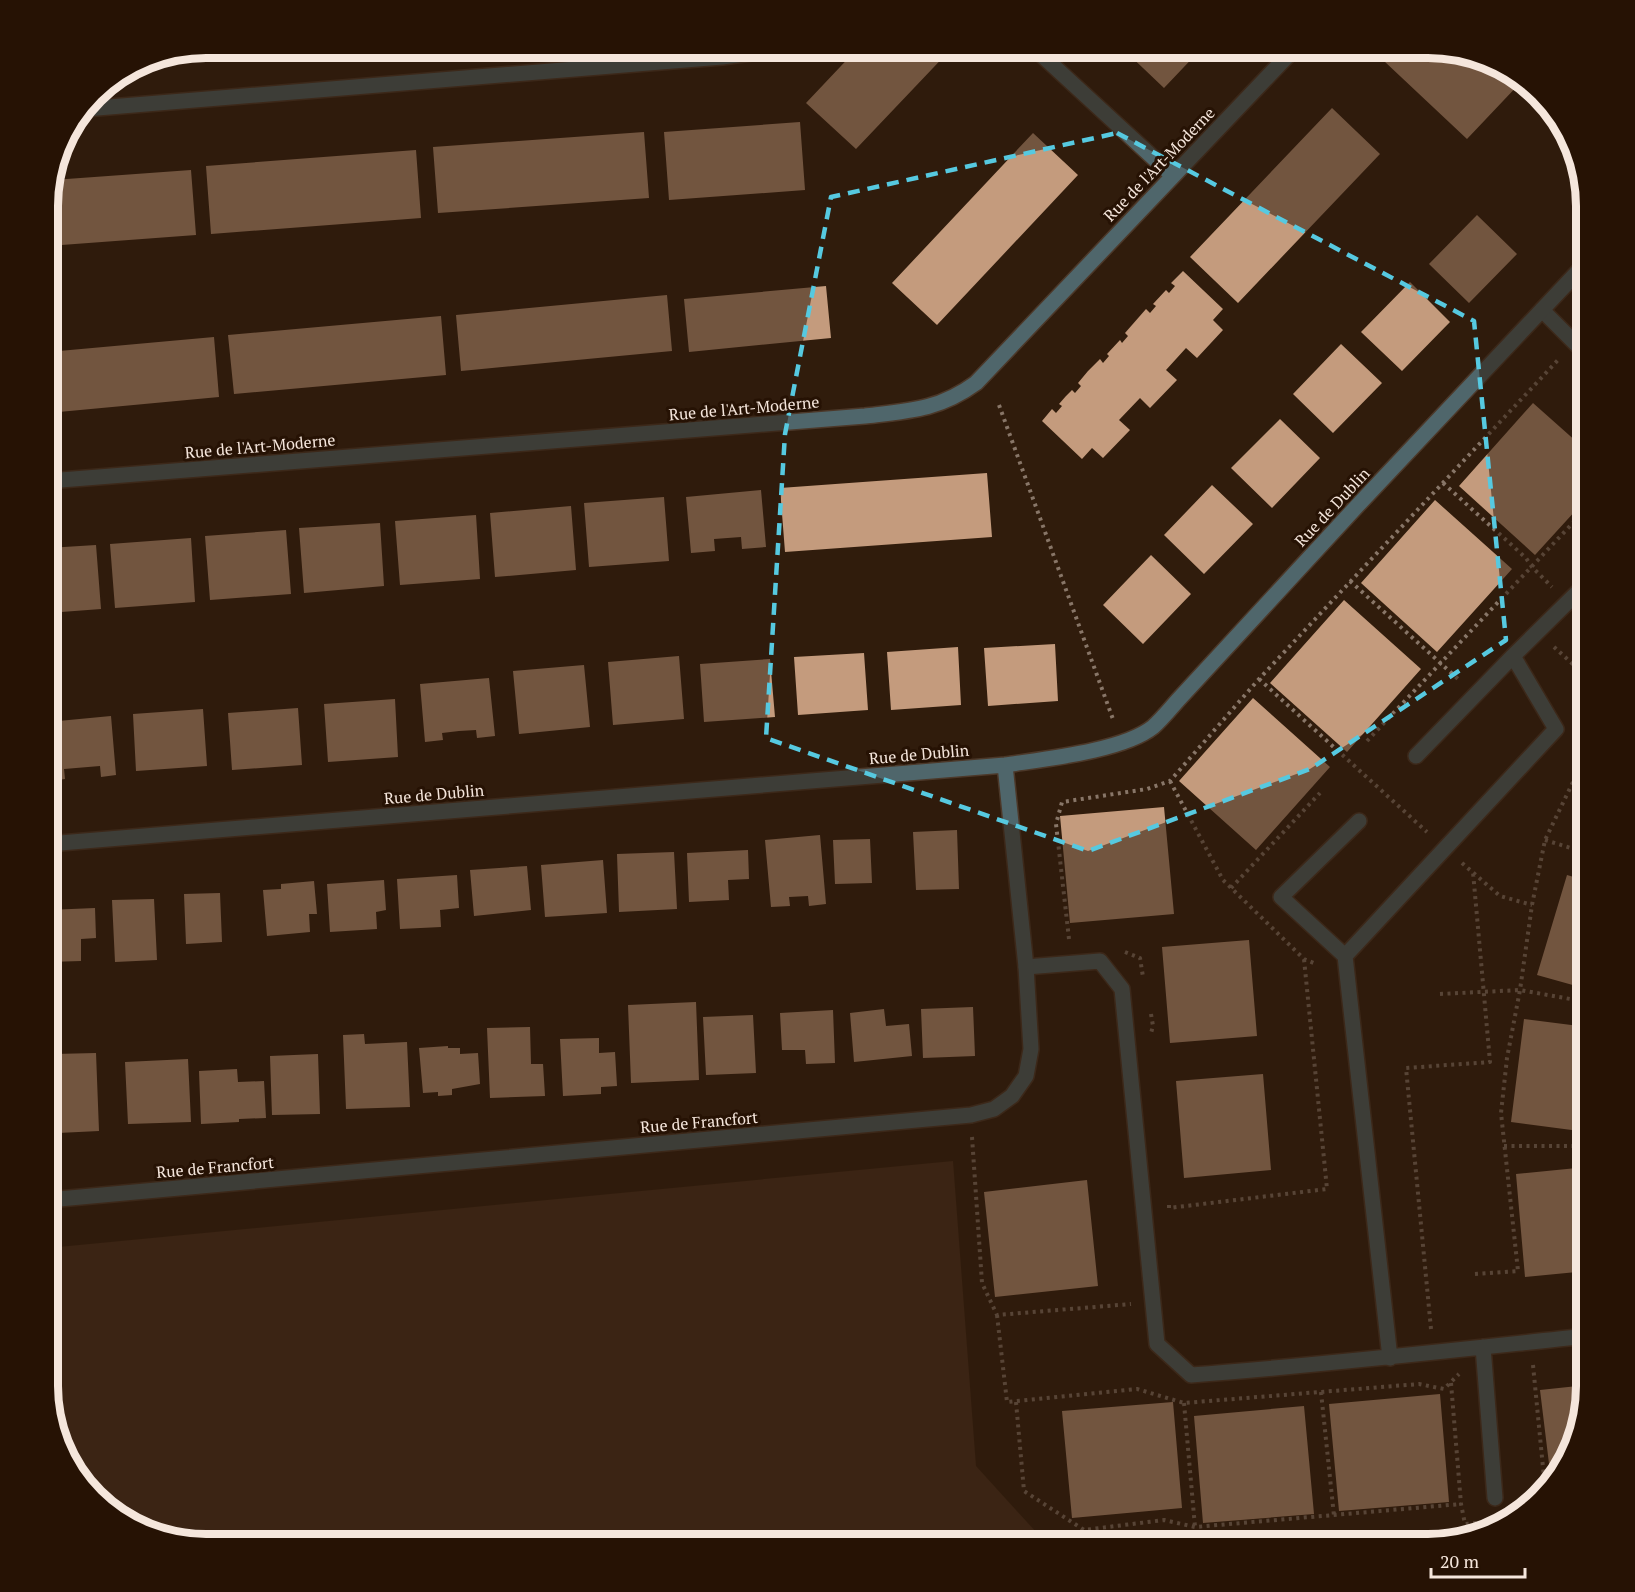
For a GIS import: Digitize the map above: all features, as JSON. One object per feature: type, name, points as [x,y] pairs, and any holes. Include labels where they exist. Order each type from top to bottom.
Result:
[{"type":"street","points":[[96,108],[705,58]]},
{"type":"street","points":[[1046,59],[1172,175]]},
{"type":"street","name":"Rue de l'Art-Moderne","points":[[59,480],[842,418],[917,410],[945,402],[976,383],[1284,59]]},
{"type":"street","name":"Rue de Dublin","points":[[58,843],[1005,765],[1073,755],[1121,743],[1151,728],[1158,721],[1576,274]]},
{"type":"street","points":[[1542,310],[1575,343]]},
{"type":"street","points":[[1416,756],[1576,594]]},
{"type":"street","points":[[1345,961],[1445,848],[1556,729],[1513,656]]},
{"type":"street","name":"Rue de Francfort","points":[[58,1199],[970,1115],[994,1109],[1012,1096],[1026,1076],[1031,1049],[1026,967],[1005,765]]},
{"type":"street","points":[[1359,821],[1281,897],[1345,961],[1390,1358]]},
{"type":"street","points":[[1026,967],[1100,961],[1122,989],[1156,1344],[1191,1375],[1390,1358],[1433,1351],[1576,1337]]},
{"type":"street","points":[[1483,1347],[1495,1498]]},
{"type":"path","points":[[1080,939],[1069,939],[1056,824],[1062,802],[1147,789],[1170,781],[1259,679],[1575,343]]},
{"type":"path","points":[[999,405],[1121,743]]},
{"type":"path","points":[[1443,483],[1526,558],[1532,567],[1568,602]]},
{"type":"path","points":[[1367,741],[1576,520]]},
{"type":"path","points":[[1350,581],[1476,695]]},
{"type":"path","points":[[1538,632],[1576,666]]},
{"type":"path","points":[[1573,663],[1576,660]]},
{"type":"path","points":[[1259,679],[1400,809],[1500,896],[1532,905]]},
{"type":"path","points":[[1475,1274],[1518,1271],[1501,1113],[1507,1058],[1545,840],[1576,776]]},
{"type":"path","points":[[1170,781],[1223,880],[1304,959],[1328,969],[1345,961]]},
{"type":"path","points":[[1231,888],[1320,793]]},
{"type":"path","points":[[1545,840],[1576,850]]},
{"type":"path","points":[[1433,1351],[1406,1068],[1490,1062],[1473,872]]},
{"type":"path","points":[[1120,950],[1140,958],[1144,981]]},
{"type":"path","points":[[1168,1197],[1169,1208],[1327,1189],[1304,959]]},
{"type":"path","points":[[1440,994],[1520,990],[1576,1000]]},
{"type":"path","points":[[1149,1004],[1153,1026],[1150,1035]]},
{"type":"path","points":[[970,1115],[982,1283],[997,1315],[1153,1302]]},
{"type":"path","points":[[1504,1146],[1576,1146]]},
{"type":"path","points":[[1130,1292],[1131,1304]]},
{"type":"path","points":[[1318,1364],[1334,1516]]},
{"type":"path","points":[[1533,1365],[1544,1478]]},
{"type":"path","points":[[1191,1375],[1182,1387],[1196,1527]]},
{"type":"path","points":[[1451,1383],[1461,1504],[1465,1524],[1484,1522]]},
{"type":"path","points":[[1016,1401],[1024,1491],[1084,1530],[1164,1520],[1196,1527],[1461,1504]]},
{"type":"highlighted area","points":[[1117,133],[1474,321],[1506,640],[1310,769],[1088,851],[766,738],[785,434],[831,197]]},
{"type":"shaded area","points":[[953,1161],[976,1466],[1038,1534],[206,1534],[177,1531],[132,1514],[109,1497],[83,1468],[70,1442],[61,1415],[58,1386],[58,1247]]},
{"type":"building","points":[[848,59],[942,59],[856,149],[806,103]]},
{"type":"building","points":[[1133,59],[1192,59],[1164,88]]},
{"type":"building","points":[[1386,59],[1458,61],[1494,74],[1516,87],[1467,139],[1384,61]]},
{"type":"building","points":[[1332,108],[1380,154],[1238,303],[1190,257]]},
{"type":"building","points":[[800,122],[805,190],[669,200],[664,132]]},
{"type":"building","points":[[644,132],[649,198],[438,213],[433,147]]},
{"type":"building","points":[[1033,133],[1078,175],[937,325],[892,283]]},
{"type":"building","points":[[416,150],[421,218],[211,234],[206,166]]},
{"type":"building","points":[[191,170],[196,235],[59,245],[61,179]]},
{"type":"building","points":[[1477,215],[1517,254],[1469,303],[1429,264]]},
{"type":"building","points":[[1183,271],[1223,309],[1213,320],[1223,330],[1197,358],[1186,348],[1166,370],[1177,380],[1150,408],[1140,398],[1119,420],[1130,430],[1103,458],[1092,448],[1082,459],[1042,421],[1052,409],[1056,413],[1062,406],[1059,404],[1066,396],[1072,390],[1075,393],[1081,386],[1078,383],[1088,371],[1100,359],[1103,363],[1109,356],[1107,354],[1120,340],[1122,343],[1128,336],[1125,333],[1146,309],[1150,313],[1156,306],[1153,304],[1166,290],[1169,293],[1175,286],[1171,283]]},
{"type":"building","points":[[1410,282],[1450,322],[1402,371],[1361,332]]},
{"type":"building","points":[[826,286],[831,338],[689,352],[684,299]]},
{"type":"building","points":[[667,295],[672,351],[461,371],[456,315]]},
{"type":"building","points":[[441,316],[446,375],[234,394],[228,335]]},
{"type":"building","points":[[214,337],[219,397],[59,412],[59,351]]},
{"type":"building","points":[[1341,344],[1382,383],[1333,433],[1293,394]]},
{"type":"building","points":[[1533,403],[1576,441],[1576,510],[1535,555],[1459,486]]},
{"type":"building","points":[[1280,419],[1320,458],[1272,508],[1231,468]]},
{"type":"building","points":[[987,473],[992,537],[785,552],[780,488]]},
{"type":"building","points":[[1212,485],[1253,524],[1204,574],[1164,535]]},
{"type":"building","points":[[761,490],[766,547],[742,549],[741,537],[714,539],[715,551],[691,553],[686,497]]},
{"type":"building","points":[[664,497],[669,561],[589,567],[584,503]]},
{"type":"building","points":[[1435,500],[1512,569],[1437,652],[1361,583]]},
{"type":"building","points":[[571,506],[576,570],[495,577],[490,513]]},
{"type":"building","points":[[476,515],[480,579],[400,585],[395,521]]},
{"type":"building","points":[[380,523],[384,586],[304,593],[299,528]]},
{"type":"building","points":[[286,530],[291,594],[210,600],[205,536]]},
{"type":"building","points":[[191,538],[195,602],[115,608],[110,544]]},
{"type":"building","points":[[96,545],[101,609],[59,612],[59,547]]},
{"type":"building","points":[[1151,555],[1191,594],[1143,644],[1103,605]]},
{"type":"building","points":[[1344,600],[1421,669],[1347,752],[1270,683]]},
{"type":"building","points":[[1055,644],[1058,701],[988,706],[984,648]]},
{"type":"building","points":[[958,647],[961,705],[891,710],[887,652]]},
{"type":"building","points":[[864,653],[868,710],[798,715],[794,657]]},
{"type":"building","points":[[679,656],[684,719],[613,725],[608,662]]},
{"type":"building","points":[[770,659],[775,717],[704,722],[700,664]]},
{"type":"building","points":[[584,665],[590,727],[519,734],[513,671]]},
{"type":"building","points":[[489,678],[495,736],[477,738],[476,730],[459,731],[442,733],[443,740],[425,742],[420,684]]},
{"type":"building","points":[[1253,698],[1330,767],[1256,850],[1179,781]]},
{"type":"building","points":[[395,699],[398,757],[328,762],[324,704]]},
{"type":"building","points":[[298,708],[302,765],[232,770],[228,713]]},
{"type":"building","points":[[203,709],[207,766],[136,771],[133,714]]},
{"type":"building","points":[[111,716],[116,775],[101,777],[100,766],[64,769],[65,779],[59,780],[59,721]]},
{"type":"building","points":[[1164,807],[1174,914],[1070,923],[1060,816]]},
{"type":"building","points":[[957,830],[959,889],[916,890],[913,832]]},
{"type":"building","points":[[820,835],[826,904],[809,906],[808,896],[789,897],[790,906],[771,907],[765,840]]},
{"type":"building","points":[[870,839],[872,883],[835,884],[833,840]]},
{"type":"building","points":[[748,850],[749,879],[728,880],[729,900],[689,902],[687,853]]},
{"type":"building","points":[[674,852],[677,909],[619,912],[617,854]]},
{"type":"building","points":[[603,860],[607,913],[545,917],[541,865]]},
{"type":"building","points":[[527,866],[531,910],[474,916],[470,870]]},
{"type":"building","points":[[457,875],[459,908],[440,910],[441,927],[400,929],[397,879]]},
{"type":"building","points":[[1567,875],[1576,878],[1576,986],[1537,975]]},
{"type":"building","points":[[384,880],[386,910],[376,912],[377,929],[330,932],[327,884]]},
{"type":"building","points":[[314,881],[317,914],[309,914],[310,932],[267,936],[263,890],[281,889],[281,884]]},
{"type":"building","points":[[220,893],[222,942],[186,944],[184,894]]},
{"type":"building","points":[[154,899],[157,960],[115,962],[112,900]]},
{"type":"building","points":[[95,908],[96,938],[81,939],[81,961],[58,962],[58,910]]},
{"type":"building","points":[[1249,940],[1257,1036],[1170,1043],[1162,947]]},
{"type":"building","points":[[696,1002],[699,1080],[631,1083],[628,1005]]},
{"type":"building","points":[[973,1007],[975,1056],[923,1058],[921,1009]]},
{"type":"building","points":[[884,1009],[886,1026],[909,1024],[912,1056],[854,1062],[850,1013]]},
{"type":"building","points":[[833,1010],[835,1063],[806,1064],[805,1050],[782,1050],[780,1013]]},
{"type":"building","points":[[753,1015],[756,1073],[706,1075],[703,1017]]},
{"type":"building","points":[[1524,1019],[1576,1026],[1576,1131],[1511,1122]]},
{"type":"building","points":[[530,1027],[531,1064],[543,1064],[545,1096],[490,1098],[487,1028]]},
{"type":"building","points":[[364,1034],[365,1044],[407,1042],[410,1107],[346,1109],[343,1035]]},
{"type":"building","points":[[599,1038],[599,1053],[615,1052],[617,1086],[601,1087],[601,1094],[563,1096],[560,1039]]},
{"type":"building","points":[[448,1046],[448,1048],[460,1048],[460,1054],[478,1053],[480,1084],[452,1089],[452,1095],[438,1096],[438,1092],[423,1093],[419,1048]]},
{"type":"building","points":[[96,1053],[99,1131],[58,1133],[58,1054]]},
{"type":"building","points":[[318,1054],[320,1114],[272,1115],[270,1056]]},
{"type":"building","points":[[188,1059],[191,1122],[128,1124],[125,1062]]},
{"type":"building","points":[[237,1069],[238,1082],[264,1081],[266,1118],[201,1124],[199,1071]]},
{"type":"building","points":[[1263,1074],[1271,1170],[1184,1178],[1176,1081]]},
{"type":"building","points":[[1576,1168],[1576,1272],[1525,1277],[1516,1174]]},
{"type":"building","points":[[1087,1180],[1098,1286],[995,1297],[984,1192]]},
{"type":"building","points":[[1576,1386],[1574,1415],[1569,1433],[1550,1471],[1540,1390]]},
{"type":"building","points":[[1440,1394],[1449,1502],[1339,1511],[1329,1404]]},
{"type":"building","points":[[1173,1402],[1182,1508],[1072,1518],[1062,1411]]},
{"type":"building","points":[[1304,1406],[1314,1514],[1203,1523],[1194,1416]]}]
